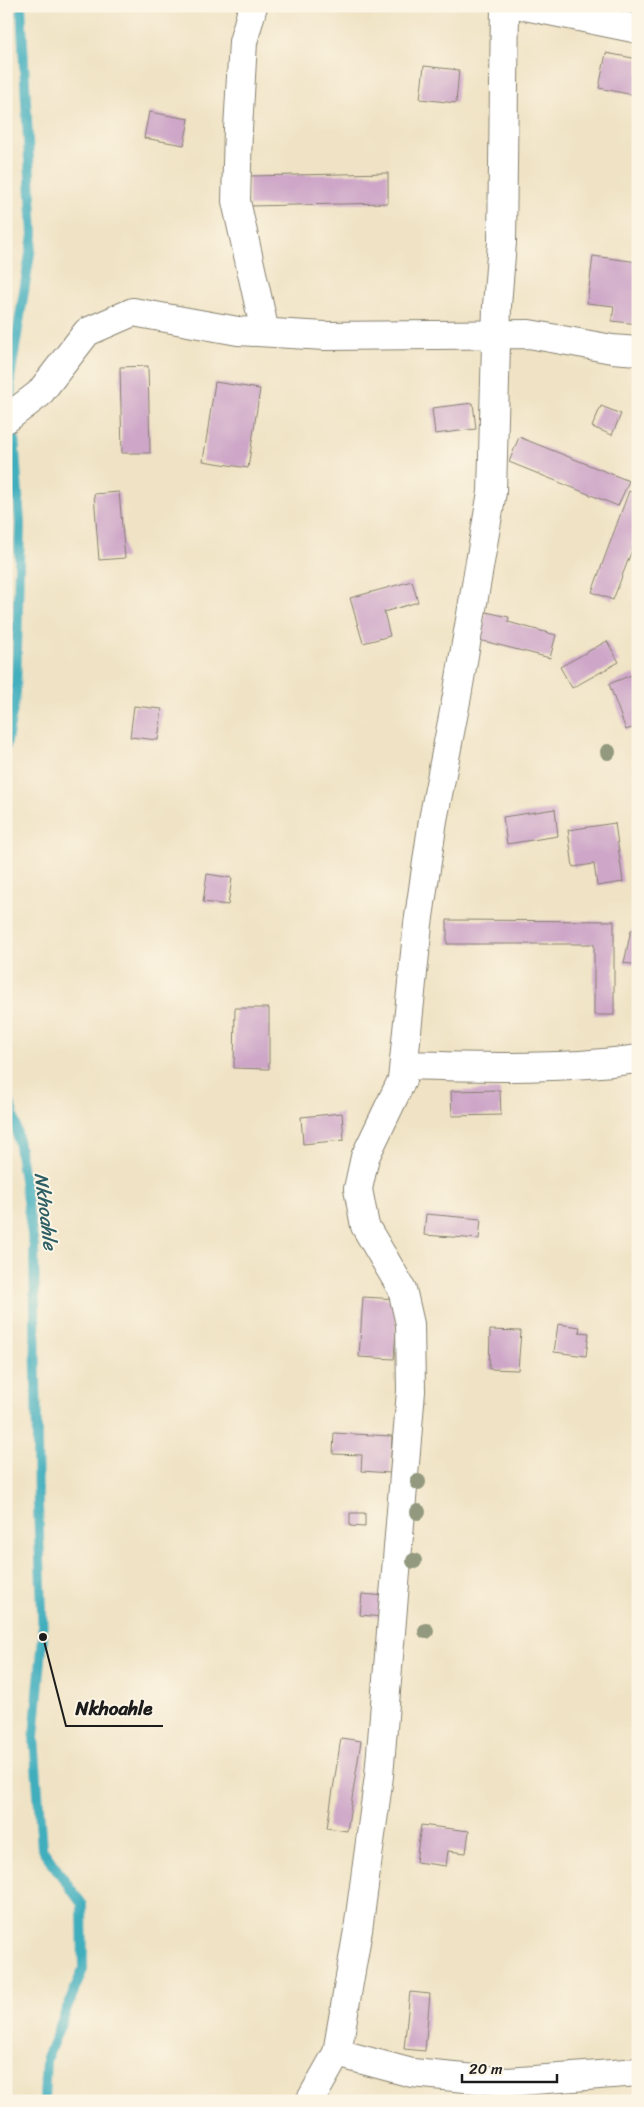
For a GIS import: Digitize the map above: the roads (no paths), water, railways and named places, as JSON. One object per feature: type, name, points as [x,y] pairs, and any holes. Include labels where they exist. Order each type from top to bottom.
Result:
[{"type":"street","points":[[253,6],[243,42],[236,201],[265,332]]},
{"type":"street","points":[[310,2101],[338,2053],[358,1930],[379,1776],[411,1391],[410,1324],[402,1288],[365,1226],[358,1188],[365,1157],[402,1080],[418,924],[433,820],[459,687],[492,492],[502,242],[505,6]]},
{"type":"street","points":[[525,6],[638,30]]},
{"type":"street","points":[[6,419],[39,394],[87,332],[133,312],[238,331],[325,336],[529,334],[612,349],[638,351]]},
{"type":"street","points":[[404,1064],[524,1068],[601,1064],[638,1059]]},
{"type":"street","points":[[338,2053],[412,2073],[508,2082],[638,2072]]},
{"type":"waterway","name":"Nkhoahle","points":[[6,746],[16,692],[20,523],[10,379],[33,235],[21,6]]},
{"type":"waterway","name":"Nkhoahle","points":[[6,1087],[16,1126],[34,1247],[38,1506],[43,1637],[34,1737],[42,1849],[82,1904],[83,1969],[46,2060],[44,2101]]},
{"type":"place","name":"Nkhoahle","points":[[43,1637]]}]
